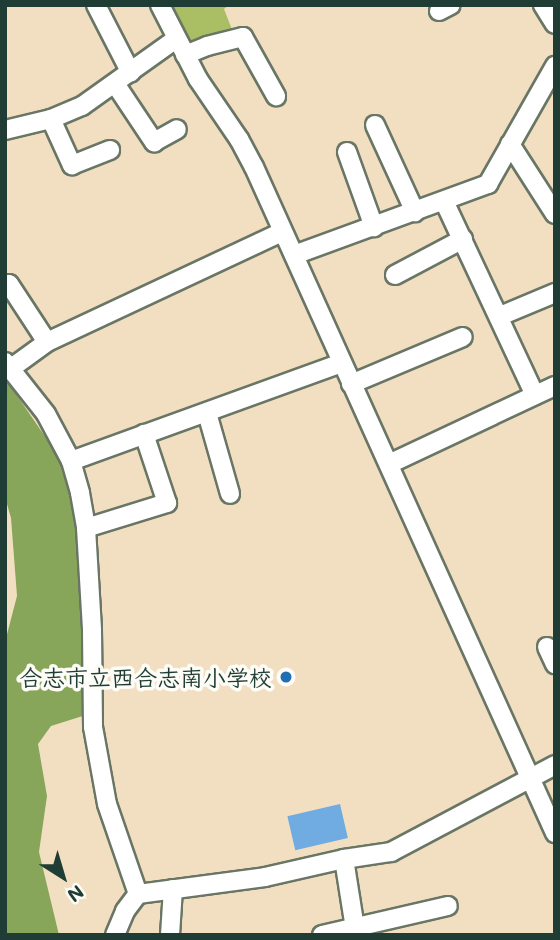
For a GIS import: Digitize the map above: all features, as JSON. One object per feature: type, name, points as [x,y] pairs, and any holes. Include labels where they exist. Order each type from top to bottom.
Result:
[{"type":"street","points":[[96,5],[131,73]]},
{"type":"street","points":[[160,5],[181,47],[239,139],[555,833]]},
{"type":"street","points":[[543,5],[555,24]]},
{"type":"street","points":[[5,130],[51,119],[82,106],[131,73],[181,47],[207,46],[243,37],[276,96]]},
{"type":"street","points":[[294,255],[488,184],[553,76]]},
{"type":"street","points":[[116,85],[154,142],[177,129]]},
{"type":"street","points":[[51,119],[72,165],[110,150]]},
{"type":"street","points":[[375,125],[415,212]]},
{"type":"street","points":[[510,144],[555,214]]},
{"type":"street","points":[[347,152],[374,227]]},
{"type":"street","points":[[444,201],[500,316],[534,395]]},
{"type":"street","points":[[138,894],[107,804],[93,727],[86,528],[71,461],[46,414],[8,365],[47,342],[282,232]]},
{"type":"street","points":[[395,275],[463,239]]},
{"type":"street","points":[[5,286],[9,284],[47,342]]},
{"type":"street","points":[[500,316],[555,293]]},
{"type":"street","points":[[351,384],[463,337]]},
{"type":"street","points":[[71,461],[341,363]]},
{"type":"street","points":[[389,464],[555,386]]},
{"type":"street","points":[[207,413],[230,494]]},
{"type":"street","points":[[86,528],[167,503],[144,435]]},
{"type":"street","points":[[547,647],[555,664]]},
{"type":"street","points":[[115,935],[125,911],[138,894],[265,877],[344,859],[391,852],[555,765]]},
{"type":"street","points":[[344,859],[356,932]]},
{"type":"street","points":[[170,935],[173,889]]},
{"type":"street","points":[[322,935],[356,932],[448,906]]},
{"type":"green space","points":[[170,5],[229,5],[224,9],[233,32],[189,47]]},
{"type":"green space","points":[[5,378],[57,454],[74,506],[85,594],[89,714],[51,726],[38,744],[47,796],[39,852],[59,935],[5,935],[5,642],[17,596],[11,518],[5,497]]},
{"type":"water","points":[[340,804],[348,838],[295,850],[287,816]]},
{"type":"place","name":"合志市立西合志南小学校","points":[[286,677]]}]
